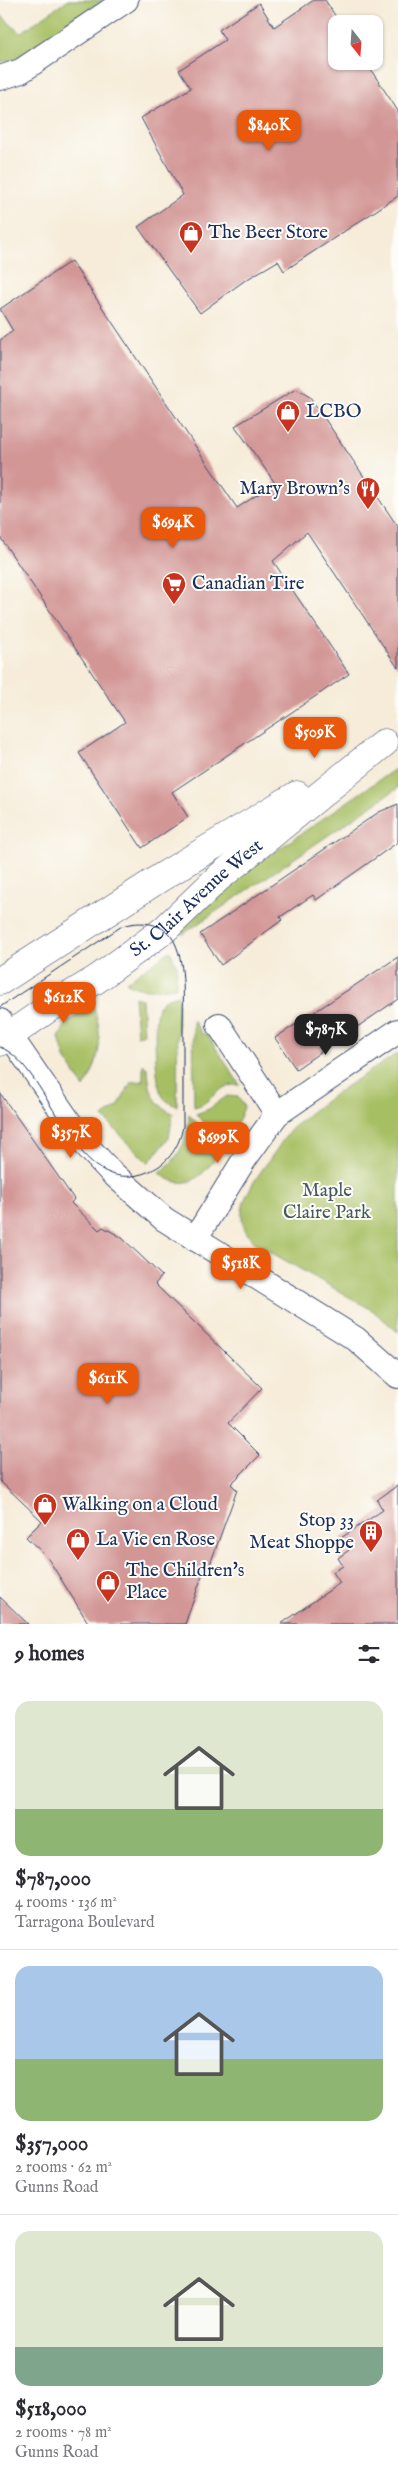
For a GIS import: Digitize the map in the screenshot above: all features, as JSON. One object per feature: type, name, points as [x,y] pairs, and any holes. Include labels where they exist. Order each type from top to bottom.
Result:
[{"type":"main road","name":"St. Clair Avenue West","points":[[0,982],[160,878],[391,738]]},
{"type":"main road","name":"St. Clair Avenue West","points":[[3,1033],[97,979],[164,930],[217,879],[391,738]]},
{"type":"street","points":[[0,78],[21,71],[126,0]]},
{"type":"street","points":[[219,1024],[277,1114]]},
{"type":"street","points":[[195,1239],[244,1160],[277,1114],[398,1031]]},
{"type":"street","points":[[3,1033],[98,1160],[164,1219],[356,1339],[398,1376]]},
{"type":"green space","points":[[68,0],[103,0],[14,60],[0,62],[0,14],[20,33]]},
{"type":"green space","points":[[398,767],[398,788],[183,934],[180,932],[235,879]]},
{"type":"green space","points":[[170,951],[177,966],[176,987],[143,989],[126,982]]},
{"type":"green space","points":[[178,995],[177,1106],[165,1099],[160,1089],[156,1065],[155,1036],[158,1007],[164,1000]]},
{"type":"green space","points":[[134,997],[142,999],[144,1034],[137,1035]]},
{"type":"green space","points":[[93,1005],[99,1027],[99,1047],[90,1078],[84,1088],[65,1058],[59,1038],[66,1023]]},
{"type":"green space","points":[[193,1020],[202,1034],[206,1033],[240,1085],[225,1087],[206,1102],[194,1107]]},
{"type":"green space","name":"Maple Claire Park","points":[[398,1053],[398,1332],[372,1310],[258,1245],[248,1234],[243,1223],[242,1212],[245,1200],[257,1177],[294,1127],[334,1095]]},
{"type":"green space","points":[[143,1064],[148,1069],[153,1096],[161,1106],[173,1113],[169,1138],[148,1163],[103,1117],[118,1106],[131,1082],[143,1081]]},
{"type":"green space","points":[[227,1096],[238,1097],[244,1107],[239,1120],[222,1145],[196,1114],[209,1109]]},
{"type":"green space","points":[[189,1114],[220,1149],[220,1152],[201,1175],[186,1182],[178,1182],[159,1173],[182,1148],[187,1132]]},
{"type":"building","points":[[314,0],[325,0],[335,15],[328,15],[328,70],[371,70],[398,111],[398,196],[284,271],[278,261],[244,281],[200,313],[138,227],[183,195],[141,118],[191,88],[179,70],[225,40],[219,30],[259,3],[274,27]]},
{"type":"building","name":"Canadian Tire","points":[[71,261],[237,508],[275,483],[235,426],[296,389],[310,397],[398,527],[398,668],[307,532],[273,561],[349,674],[172,792],[188,817],[142,848],[79,753],[125,722],[0,537],[0,340],[13,331],[0,309]]},
{"type":"building","points":[[398,804],[398,842],[316,900],[313,895],[280,917],[282,920],[221,965],[200,934],[379,812]]},
{"type":"building","points":[[398,957],[398,999],[296,1069],[275,1038]]},
{"type":"building","points":[[0,1093],[74,1199],[71,1203],[99,1230],[103,1227],[121,1237],[162,1276],[155,1284],[262,1388],[228,1423],[260,1455],[231,1484],[237,1490],[208,1570],[202,1576],[185,1624],[89,1624],[47,1557],[26,1537],[42,1521],[0,1481]]},
{"type":"building","name":"Stop 33 Meat Shoppe","points":[[398,1485],[398,1624],[281,1624],[340,1583],[333,1572],[343,1566],[338,1558],[349,1550],[341,1538],[383,1510],[377,1500]]},
{"type":"building","points":[[0,1597],[28,1624],[0,1624]]},
{"type":"tram line","points":[[0,1007],[122,926],[137,923],[152,924],[171,936],[179,952],[183,984],[183,1126],[182,1133],[172,1153],[157,1168],[150,1171],[123,1176],[101,1169],[82,1152],[18,1059],[0,1047]]},
{"type":"place","name":"The Beer Store","points":[[191,254]]},
{"type":"place","name":"LCBO","points":[[288,433]]},
{"type":"place","name":"Mary Brown's","points":[[368,510]]},
{"type":"place","name":"Canadian Tire","points":[[174,605]]},
{"type":"place","name":"Walking on a Cloud","points":[[45,1526]]},
{"type":"place","name":"Stop 33 Meat Shoppe","points":[[371,1553]]},
{"type":"place","name":"La Vie en Rose","points":[[78,1561]]},
{"type":"place","name":"The Children's Place","points":[[108,1603]]}]
